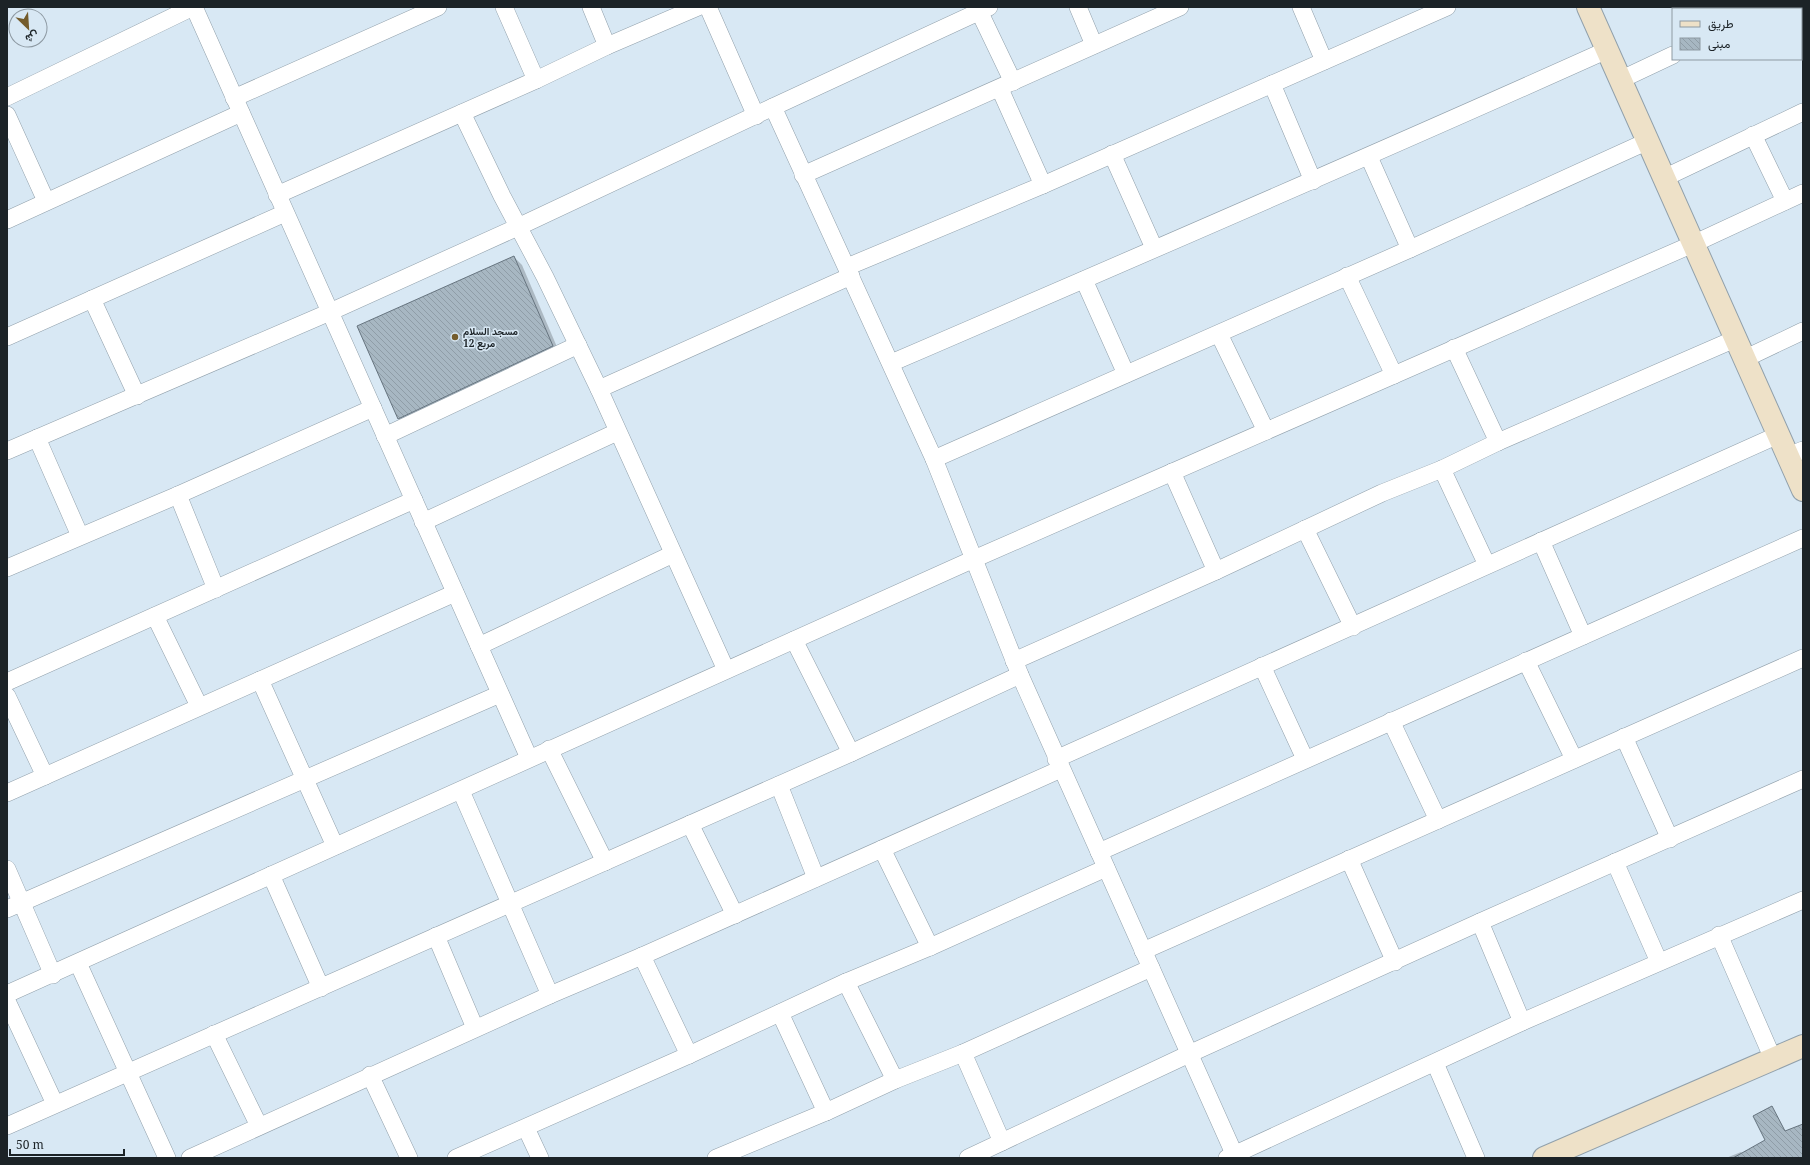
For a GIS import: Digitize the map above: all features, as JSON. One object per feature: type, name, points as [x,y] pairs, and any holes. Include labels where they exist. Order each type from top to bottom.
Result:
[{"type":"street","points":[[7,97],[193,7],[529,758]]},
{"type":"street","points":[[7,220],[237,105],[417,11],[438,7]]},
{"type":"street","points":[[504,7],[536,80]]},
{"type":"street","points":[[591,7],[607,46]]},
{"type":"street","points":[[278,195],[462,114],[607,46],[698,7]]},
{"type":"street","points":[[708,7],[756,116]]},
{"type":"street","points":[[1078,7],[1094,45]]},
{"type":"street","points":[[803,175],[1180,7]]},
{"type":"street","points":[[1301,7],[1324,61]]},
{"type":"street","points":[[599,389],[849,272],[1112,154],[1447,7]]},
{"type":"street","points":[[1588,7],[1778,435],[1796,453],[1803,490]]},
{"type":"street","points":[[7,451],[330,312],[520,226],[984,9],[1007,85],[1043,185]]},
{"type":"street","points":[[891,363],[1084,280],[1154,248],[1369,157],[1607,50]]},
{"type":"street","points":[[1620,80],[1672,55]]},
{"type":"street","points":[[1272,84],[1313,181]]},
{"type":"street","points":[[773,107],[934,459],[1017,668],[1189,1054],[1233,1157],[1522,1022],[1719,935],[1803,900]]},
{"type":"street","points":[[1664,178],[1803,112]]},
{"type":"street","points":[[462,114],[502,196],[520,226],[599,389],[617,432],[726,670]]},
{"type":"street","points":[[7,115],[46,201]]},
{"type":"street","points":[[1753,135],[1785,201]]},
{"type":"street","points":[[934,459],[1219,334],[1648,142]]},
{"type":"street","points":[[1112,154],[1154,248]]},
{"type":"street","points":[[1369,157],[1410,249]]},
{"type":"street","points":[[7,994],[974,559],[1693,244],[1803,193]]},
{"type":"street","points":[[7,337],[285,213]]},
{"type":"street","points":[[1347,276],[1394,375]]},
{"type":"street","points":[[1084,280],[1126,374]]},
{"type":"street","points":[[92,299],[137,396]]},
{"type":"street","points":[[1744,359],[1803,331]]},
{"type":"street","points":[[1219,334],[1266,431]]},
{"type":"street","points":[[7,1126],[851,753],[1017,668],[1305,529],[1382,493],[1442,469],[1498,442],[1735,339]]},
{"type":"street","points":[[385,436],[578,345]]},
{"type":"street","points":[[1454,348],[1498,442]]},
{"type":"street","points":[[7,568],[178,495],[372,408]]},
{"type":"street","points":[[423,522],[617,432]]},
{"type":"street","points":[[190,1158],[475,1028],[642,956],[882,849],[1262,666],[1778,435]]},
{"type":"street","points":[[37,438],[80,536]]},
{"type":"street","points":[[1442,469],[1487,565]]},
{"type":"street","points":[[1172,472],[1216,571]]},
{"type":"street","points":[[178,495],[216,589]]},
{"type":"street","points":[[7,682],[414,500]]},
{"type":"street","points":[[1305,529],[1352,627]]},
{"type":"street","points":[[1099,852],[1803,538]]},
{"type":"street","points":[[1541,542],[1583,636]]},
{"type":"street","points":[[479,646],[673,554]]},
{"type":"street","points":[[7,793],[198,706],[455,593]]},
{"type":"street","points":[[155,616],[198,706]]},
{"type":"street","points":[[794,640],[851,753]]},
{"type":"street","points":[[1143,951],[1803,658]]},
{"type":"street","points":[[1526,661],[1574,759]]},
{"type":"street","points":[[1262,666],[1305,759]]},
{"type":"street","points":[[260,680],[335,846]]},
{"type":"street","points":[[14,906],[500,694]]},
{"type":"street","points":[[7,696],[45,776]]},
{"type":"street","points":[[1391,722],[1438,820]]},
{"type":"street","points":[[1624,737],[1670,838]]},
{"type":"street","points":[[549,749],[605,862]]},
{"type":"street","points":[[968,1158],[1189,1054],[1395,962],[1480,922],[1803,779]]},
{"type":"street","points":[[779,785],[816,878]]},
{"type":"street","points":[[461,791],[550,995]]},
{"type":"street","points":[[690,824],[735,914]]},
{"type":"street","points":[[882,849],[930,947]]},
{"type":"street","points":[[1349,859],[1395,962]]},
{"type":"street","points":[[1614,862],[1659,962]]},
{"type":"street","points":[[456,1158],[689,1055],[846,982],[930,947],[1106,868]]},
{"type":"street","points":[[7,869],[14,906],[53,974]]},
{"type":"street","points":[[271,875],[321,988]]},
{"type":"street","points":[[1480,922],[1522,1022]]},
{"type":"street","points":[[1719,935],[1773,1059]]},
{"type":"street","points":[[436,936],[475,1028]]},
{"type":"street","points":[[642,956],[689,1055]]},
{"type":"street","points":[[78,963],[166,1158]]},
{"type":"street","points":[[716,1158],[826,1112],[895,1080],[963,1053],[1151,968]]},
{"type":"street","points":[[846,982],[895,1080]]},
{"type":"street","points":[[7,1001],[55,1104]]},
{"type":"street","points":[[780,1013],[826,1112]]},
{"type":"street","points":[[214,1034],[259,1126]]},
{"type":"street","points":[[1548,1157],[1803,1046]]},
{"type":"street","points":[[963,1053],[1002,1142]]},
{"type":"street","points":[[1435,1063],[1476,1158]]},
{"type":"street","points":[[370,1075],[409,1158]]},
{"type":"street","points":[[526,1128],[540,1158]]},
{"type":"building","name":"مسجد السلام مربع 12","points":[[514,256],[553,346],[398,419],[357,326]]},
{"type":"building","points":[[1772,1106],[1785,1131],[1803,1124],[1803,1158],[1733,1158],[1765,1140],[1753,1116]]},
{"type":"place","name":"مسجد السلام مربع 12","points":[[455,337]]}]
